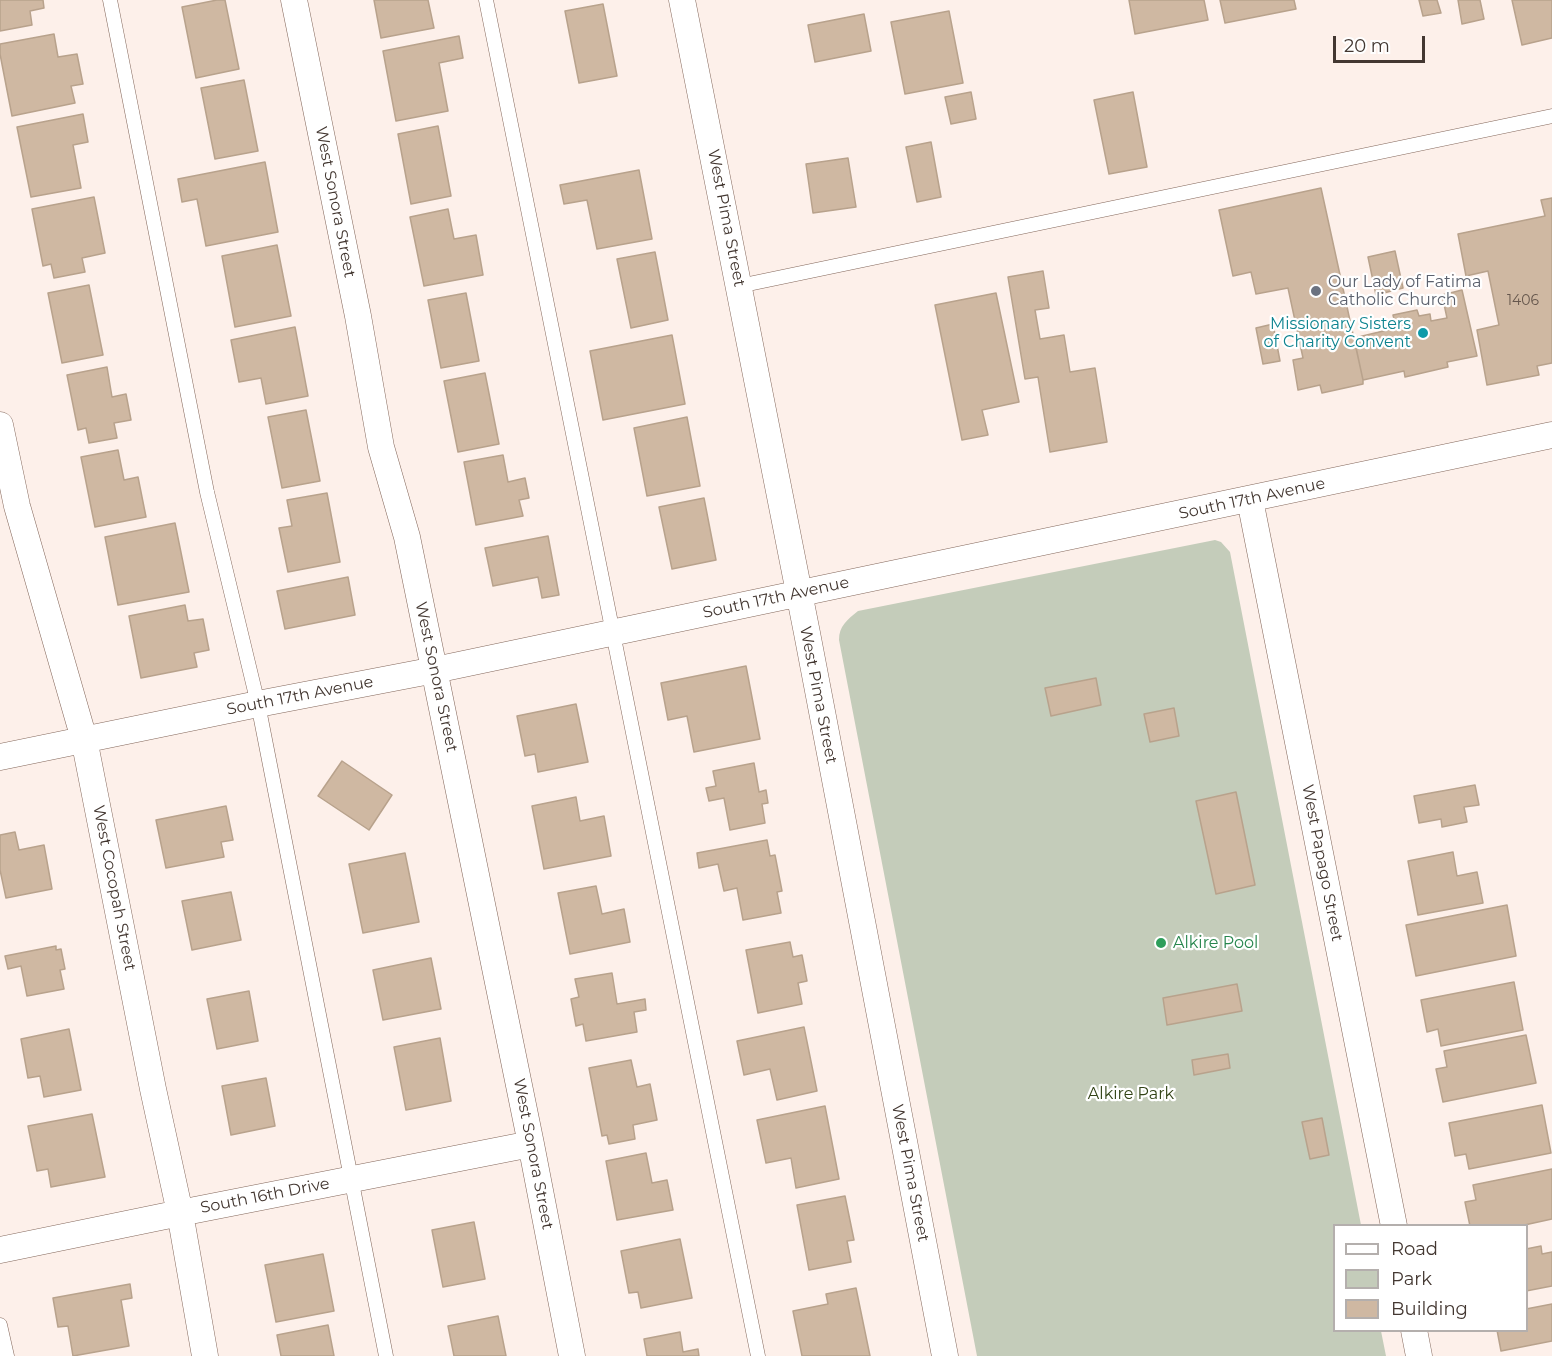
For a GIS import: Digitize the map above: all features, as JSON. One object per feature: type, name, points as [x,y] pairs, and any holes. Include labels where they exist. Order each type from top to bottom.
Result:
[{"type":"street","name":"West Sonora Street","points":[[294,0],[358,316],[381,447],[407,537],[435,670],[572,1356]]},
{"type":"street","name":"West Pima Street","points":[[682,0],[797,594],[809,645],[945,1356]]},
{"type":"street","name":"West Cocopah Street","points":[[0,425],[17,506],[84,739],[180,1213],[206,1356]]},
{"type":"street","name":"South 17th Avenue","points":[[0,757],[435,670],[1552,435]]},
{"type":"street","name":"West Papago Street","points":[[1250,500],[1394,1224]]},
{"type":"street","name":"South 16th Drive","points":[[0,1250],[531,1144]]},
{"type":"street","points":[[1414,1332],[1419,1356]]},
{"type":"lane","points":[[110,0],[207,492],[258,704],[386,1356]]},
{"type":"lane","points":[[486,0],[758,1356]]},
{"type":"lane","points":[[739,286],[1552,116]]},
{"type":"lane","points":[[0,1325],[7,1356]]},
{"type":"green space","name":"Alkire Park","points":[[1215,540],[1221,542],[1230,552],[1361,1224],[1333,1224],[1333,1332],[1381,1332],[1386,1356],[977,1356],[839,640],[842,627],[858,611]]},
{"type":"building","points":[[0,0],[43,0],[44,8],[30,11],[32,25],[0,31]]},
{"type":"building","points":[[225,0],[239,69],[196,78],[182,7]]},
{"type":"building","points":[[374,0],[428,0],[434,28],[381,38]]},
{"type":"building","points":[[1129,0],[1204,0],[1208,20],[1135,34]]},
{"type":"building","points":[[1220,0],[1294,0],[1296,9],[1225,23]]},
{"type":"building","points":[[1419,0],[1437,0],[1441,13],[1423,16]]},
{"type":"building","points":[[1458,0],[1480,0],[1484,19],[1462,24]]},
{"type":"building","points":[[1512,0],[1552,0],[1552,38],[1522,45]]},
{"type":"building","points":[[603,4],[617,76],[579,83],[565,11]]},
{"type":"building","points":[[949,11],[963,83],[905,94],[891,22]]},
{"type":"building","points":[[864,14],[871,51],[815,62],[808,25]]},
{"type":"building","points":[[54,34],[58,57],[77,54],[83,84],[71,86],[75,103],[12,116],[0,44]]},
{"type":"building","points":[[459,36],[463,58],[439,63],[448,111],[396,121],[383,51]]},
{"type":"building","points":[[244,80],[258,151],[215,159],[201,88]]},
{"type":"building","points":[[971,92],[976,119],[951,124],[945,97]]},
{"type":"building","points":[[1133,92],[1147,167],[1109,174],[1094,100]]},
{"type":"building","points":[[83,114],[88,142],[73,145],[81,188],[31,197],[17,127]]},
{"type":"building","points":[[438,126],[451,196],[411,204],[398,134]]},
{"type":"building","points":[[931,142],[941,197],[917,202],[906,147]]},
{"type":"building","points":[[848,158],[856,207],[813,213],[806,164]]},
{"type":"building","points":[[265,162],[278,232],[206,246],[197,199],[182,202],[178,179]]},
{"type":"building","points":[[639,170],[652,239],[597,249],[587,200],[564,204],[560,185]]},
{"type":"building","name":"Our Lady of Fatima Catholic Church","points":[[1321,188],[1363,380],[1363,384],[1322,393],[1320,385],[1298,390],[1293,360],[1303,358],[1288,288],[1256,294],[1251,272],[1233,276],[1219,210]]},
{"type":"building","points":[[94,197],[105,253],[82,258],[85,272],[54,278],[51,264],[43,266],[32,209]]},
{"type":"building","points":[[1552,198],[1552,363],[1537,366],[1539,375],[1487,385],[1477,330],[1499,325],[1488,271],[1466,276],[1458,234],[1545,216],[1541,200]]},
{"type":"building","points":[[448,209],[454,239],[476,235],[483,275],[424,286],[410,217]]},
{"type":"building","points":[[277,245],[291,316],[235,327],[222,256]]},
{"type":"building","points":[[1395,251],[1403,288],[1376,295],[1368,257]]},
{"type":"building","points":[[655,252],[668,320],[631,328],[617,259]]},
{"type":"building","points":[[1043,271],[1049,308],[1035,310],[1040,339],[1064,335],[1070,372],[1095,368],[1107,442],[1050,452],[1038,377],[1025,379],[1008,277]]},
{"type":"building","points":[[89,285],[103,355],[62,363],[48,293]]},
{"type":"building","name":"Missionary Sisters of Charity Convent","points":[[1462,290],[1477,356],[1447,362],[1448,367],[1405,377],[1404,371],[1363,380],[1354,338],[1396,328],[1393,315],[1417,310],[1419,316],[1430,314],[1431,321],[1447,318],[1442,295]]},
{"type":"building","points":[[466,293],[479,361],[441,368],[428,300]]},
{"type":"building","points":[[996,293],[1019,402],[982,410],[988,435],[962,440],[935,305]]},
{"type":"building","points":[[1273,324],[1280,361],[1263,364],[1256,328]]},
{"type":"building","points":[[295,327],[308,396],[266,404],[261,378],[239,382],[231,340]]},
{"type":"building","points":[[672,335],[685,404],[603,420],[590,351]]},
{"type":"building","points":[[107,367],[112,397],[126,394],[131,420],[114,423],[117,438],[89,443],[86,428],[78,430],[67,375]]},
{"type":"building","points":[[485,373],[499,444],[458,452],[444,381]]},
{"type":"building","points":[[306,410],[320,481],[282,488],[268,417]]},
{"type":"building","points":[[687,417],[700,486],[647,496],[634,428]]},
{"type":"building","points":[[118,450],[124,480],[138,477],[146,517],[95,527],[81,457]]},
{"type":"building","points":[[503,455],[508,482],[525,478],[529,498],[519,500],[523,516],[476,525],[464,462]]},
{"type":"building","points":[[327,493],[340,562],[288,572],[279,528],[292,526],[287,500]]},
{"type":"building","points":[[704,498],[716,560],[672,569],[659,507]]},
{"type":"building","points":[[175,523],[189,592],[118,605],[105,537]]},
{"type":"building","points":[[548,536],[559,595],[542,598],[538,577],[493,586],[485,548]]},
{"type":"building","points":[[348,577],[355,615],[285,629],[277,591]]},
{"type":"building","points":[[185,605],[188,621],[203,619],[209,650],[194,653],[197,667],[141,678],[129,616]]},
{"type":"building","points":[[746,666],[760,739],[694,752],[687,716],[668,720],[661,683]]},
{"type":"building","points":[[1096,678],[1101,705],[1051,716],[1045,688]]},
{"type":"building","points":[[576,704],[588,762],[538,772],[535,754],[525,756],[517,716]]},
{"type":"building","points":[[1174,708],[1179,736],[1150,742],[1144,714]]},
{"type":"building","points":[[342,761],[392,795],[369,830],[318,796]]},
{"type":"building","points":[[754,763],[759,792],[766,790],[768,803],[762,804],[765,823],[730,830],[724,798],[709,801],[706,788],[716,786],[713,771]]},
{"type":"building","points":[[1475,785],[1479,805],[1464,807],[1467,822],[1442,827],[1441,819],[1419,823],[1414,796]]},
{"type":"building","points":[[1236,792],[1255,885],[1216,894],[1196,801]]},
{"type":"building","points":[[576,797],[580,821],[604,816],[611,856],[544,869],[532,806]]},
{"type":"building","points":[[226,806],[233,840],[221,842],[224,857],[166,868],[156,820]]},
{"type":"building","points":[[15,832],[19,850],[44,845],[52,889],[6,898],[0,870],[0,835]]},
{"type":"building","points":[[767,840],[770,856],[775,855],[782,891],[777,892],[781,913],[743,920],[737,888],[724,891],[718,864],[699,868],[697,853]]},
{"type":"building","points":[[1453,852],[1457,876],[1477,872],[1483,903],[1418,915],[1408,861]]},
{"type":"building","points":[[405,853],[419,922],[363,933],[349,864]]},
{"type":"building","points":[[596,886],[602,914],[624,909],[630,942],[570,954],[558,893]]},
{"type":"building","points":[[231,892],[241,940],[192,950],[182,901]]},
{"type":"building","points":[[1507,905],[1516,956],[1416,976],[1406,925]]},
{"type":"building","points":[[790,942],[793,957],[802,955],[807,981],[798,983],[802,1004],[758,1013],[746,950]]},
{"type":"building","points":[[56,946],[56,950],[61,949],[65,969],[60,970],[64,989],[27,996],[21,966],[8,969],[5,956]]},
{"type":"building","points":[[431,958],[441,1009],[383,1020],[373,970]]},
{"type":"building","points":[[612,973],[617,1004],[645,999],[646,1010],[634,1012],[637,1032],[586,1041],[583,1024],[576,1026],[571,999],[579,997],[575,979]]},
{"type":"building","points":[[1514,982],[1523,1030],[1441,1046],[1438,1029],[1427,1032],[1421,1000]]},
{"type":"building","points":[[1237,984],[1242,1011],[1167,1025],[1163,998]]},
{"type":"building","points":[[249,991],[258,1041],[217,1049],[207,999]]},
{"type":"building","points":[[804,1027],[817,1091],[777,1100],[770,1069],[744,1075],[737,1041]]},
{"type":"building","points":[[69,1029],[81,1090],[44,1097],[40,1076],[28,1078],[21,1039]]},
{"type":"building","points":[[1526,1035],[1536,1083],[1443,1102],[1436,1069],[1447,1067],[1444,1051]]},
{"type":"building","points":[[440,1038],[451,1101],[406,1110],[394,1047]]},
{"type":"building","points":[[1228,1054],[1230,1068],[1194,1075],[1192,1060]]},
{"type":"building","points":[[631,1060],[637,1087],[650,1084],[657,1120],[633,1125],[635,1139],[609,1144],[607,1135],[602,1136],[589,1068]]},
{"type":"building","points":[[266,1078],[275,1126],[231,1135],[222,1086]]},
{"type":"building","points":[[1542,1105],[1551,1153],[1469,1169],[1466,1154],[1455,1156],[1449,1123]]},
{"type":"building","points":[[825,1106],[839,1179],[796,1188],[791,1158],[766,1163],[757,1120]]},
{"type":"building","points":[[92,1114],[105,1177],[51,1187],[48,1169],[37,1171],[28,1126]]},
{"type":"building","points":[[1322,1118],[1329,1155],[1310,1159],[1302,1122]]},
{"type":"building","points":[[646,1153],[652,1183],[667,1180],[673,1210],[617,1220],[606,1161]]},
{"type":"building","points":[[1552,1169],[1552,1219],[1528,1224],[1470,1224],[1465,1202],[1476,1200],[1473,1185]]},
{"type":"building","points":[[845,1196],[854,1240],[847,1241],[851,1262],[809,1270],[797,1205]]},
{"type":"building","points":[[474,1222],[485,1279],[443,1287],[432,1230]]},
{"type":"building","points":[[680,1239],[692,1298],[641,1308],[638,1292],[629,1293],[621,1251]]},
{"type":"building","points":[[1541,1246],[1542,1254],[1552,1252],[1552,1286],[1528,1291],[1528,1249]]},
{"type":"building","points":[[323,1254],[334,1311],[276,1322],[265,1265]]},
{"type":"building","points":[[130,1284],[132,1298],[121,1300],[129,1346],[73,1356],[68,1326],[58,1327],[53,1298]]},
{"type":"building","points":[[856,1288],[870,1356],[802,1356],[793,1311],[828,1304],[826,1294]]},
{"type":"building","points":[[1552,1304],[1552,1341],[1501,1351],[1497,1332],[1528,1332],[1528,1309]]},
{"type":"building","points":[[498,1316],[506,1356],[454,1356],[448,1326]]},
{"type":"building","points":[[328,1325],[334,1356],[281,1356],[277,1335]]},
{"type":"building","points":[[680,1332],[683,1352],[698,1349],[699,1356],[647,1356],[644,1339]]},
{"type":"place","name":"Our Lady of Fatima Catholic Church","points":[[1316,291]]},
{"type":"place","name":"Missionary Sisters of Charity Convent","points":[[1423,333]]},
{"type":"place","name":"Alkire Pool","points":[[1161,943]]}]
